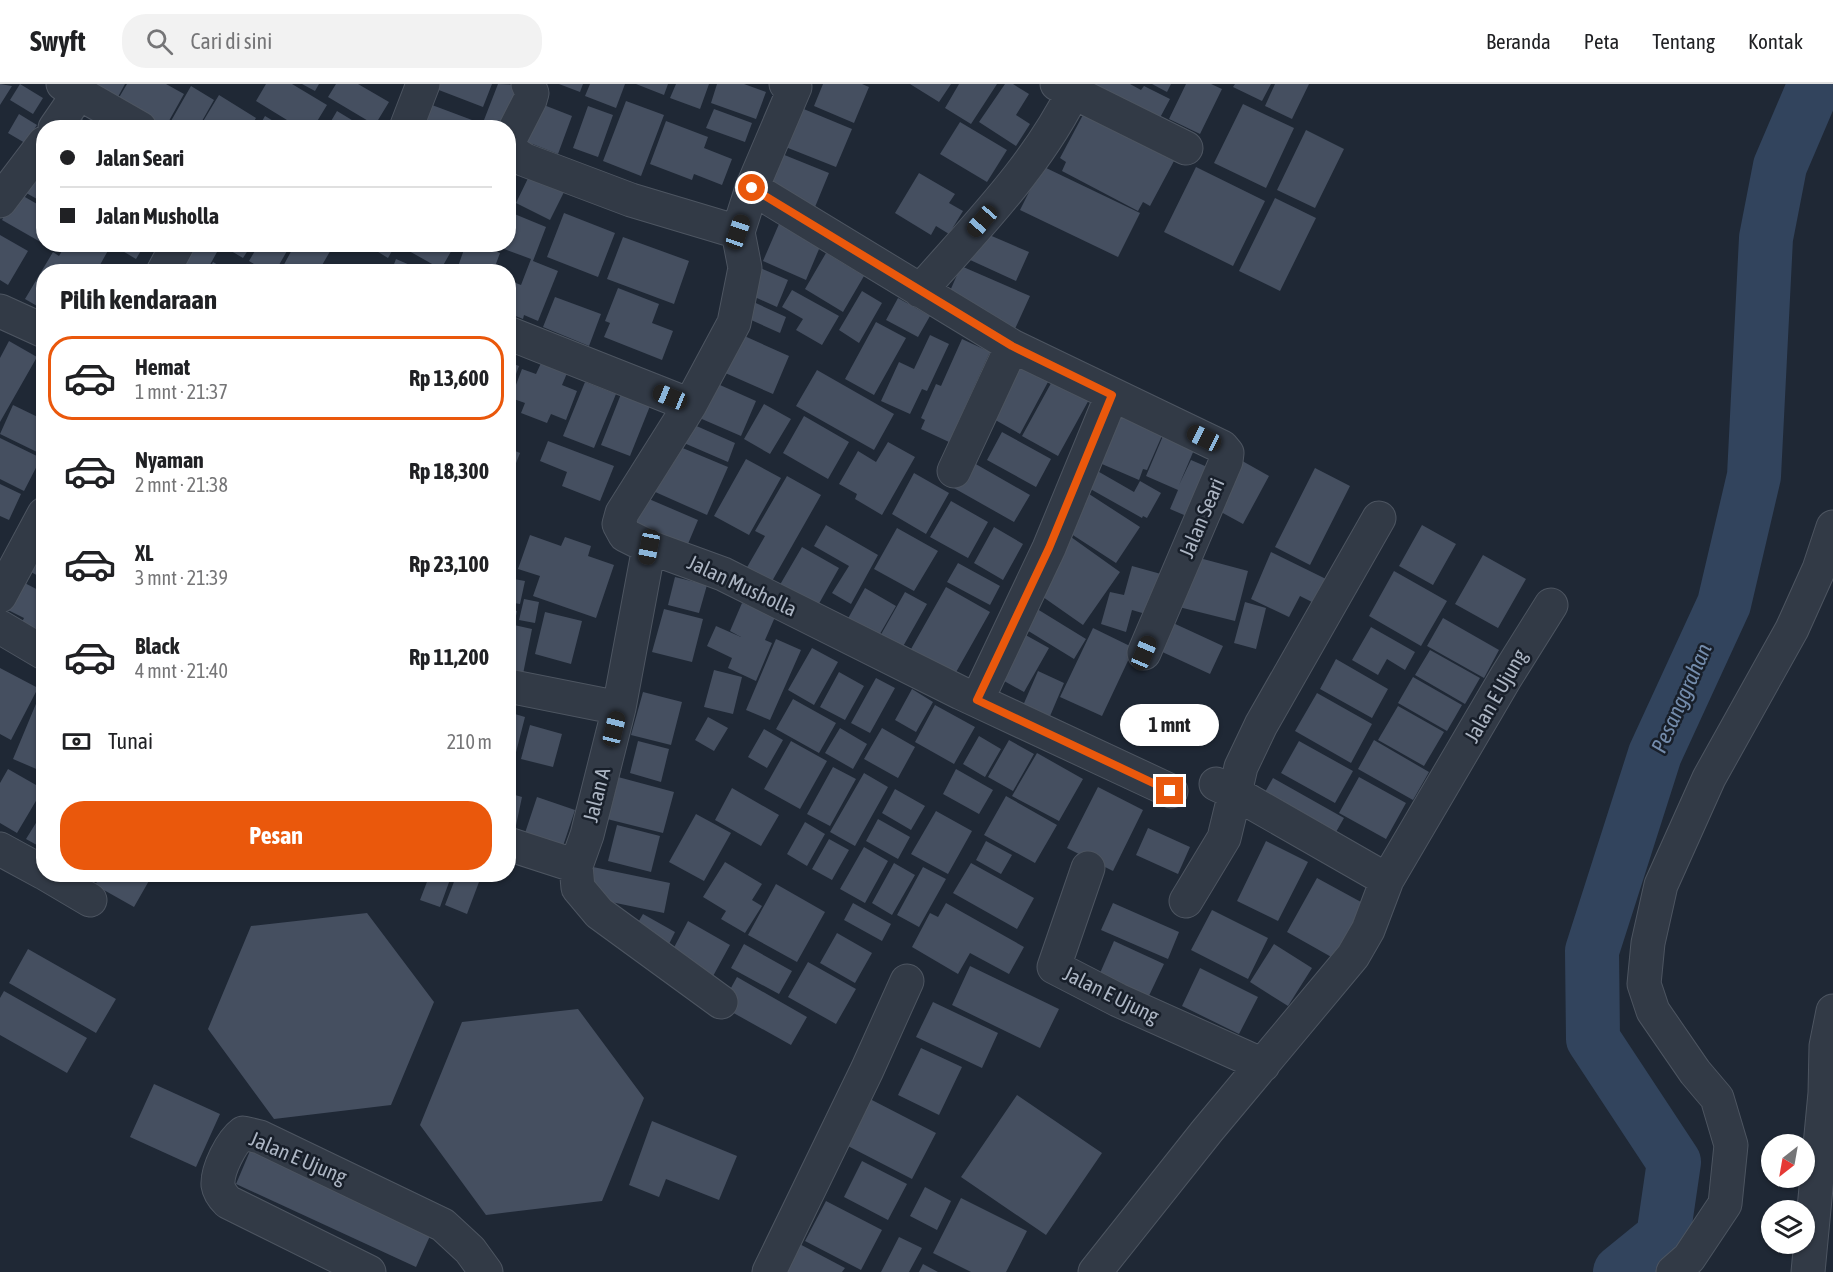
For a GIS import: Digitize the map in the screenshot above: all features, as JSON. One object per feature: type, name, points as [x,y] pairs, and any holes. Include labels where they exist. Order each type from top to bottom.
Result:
[{"type":"street","points":[[409,120],[423,84]]},
{"type":"street","points":[[516,127],[532,93],[528,84]]},
{"type":"street","name":"Jalan Musholla","points":[[792,85],[752,188],[738,232],[745,268],[734,323],[690,405],[622,513],[619,524],[625,535],[649,547],[723,574],[977,700],[1170,791]]},
{"type":"street","points":[[920,291],[1012,186],[1047,137],[1069,87],[1186,148]]},
{"type":"street","points":[[58,120],[71,89],[126,120]]},
{"type":"street","points":[[0,201],[36,154]]},
{"type":"street","points":[[516,154],[525,160],[631,200],[738,232]]},
{"type":"street","name":"Jalan Seari","points":[[752,188],[1012,346],[1222,447],[1227,453],[1226,461],[1144,653]]},
{"type":"street","points":[[0,311],[36,327]]},
{"type":"street","points":[[516,336],[690,405]]},
{"type":"street","points":[[954,471],[1012,346]]},
{"type":"street","points":[[977,700],[1049,548],[1112,395]]},
{"type":"street","points":[[1186,901],[1224,838],[1225,788],[1241,767],[1261,726],[1379,518]]},
{"type":"street","points":[[1673,1272],[1689,1258],[1725,1204],[1731,1145],[1717,1098],[1695,1072],[1653,1011],[1644,984],[1648,942],[1661,885],[1699,800],[1792,629],[1819,569],[1833,527]]},
{"type":"street","points":[[0,596],[36,529]]},
{"type":"street","name":"Jalan A","points":[[576,866],[587,835],[619,708],[649,547]]},
{"type":"street","name":"Jalan E Ujung","points":[[1095,1272],[1207,1131],[1353,956],[1368,930],[1387,880],[1551,605]]},
{"type":"street","points":[[0,627],[36,648]]},
{"type":"street","points":[[516,688],[619,708]]},
{"type":"street","points":[[1225,788],[1387,880]]},
{"type":"street","points":[[516,847],[576,866],[578,888],[599,913],[721,1002]]},
{"type":"street","points":[[0,849],[36,869]]},
{"type":"street","name":"Jalan E Ujung","points":[[1088,868],[1054,968],[1118,1000],[1263,1065]]},
{"type":"street","points":[[59,882],[90,900]]},
{"type":"street","points":[[770,1272],[907,981]]},
{"type":"street","points":[[1808,1272],[1829,1094],[1826,1046],[1833,1011]]},
{"type":"street","name":"Jalan E Ujung","points":[[369,1272],[228,1202],[218,1188],[219,1179],[233,1142],[238,1136],[243,1132],[253,1134],[443,1225],[466,1246],[486,1272]]},
{"type":"building","points":[[0,84],[12,86],[0,105]]},
{"type":"building","points":[[20,84],[43,98],[33,114],[10,100]]},
{"type":"building","points":[[74,84],[125,84],[114,104]]},
{"type":"building","points":[[127,84],[166,84],[184,94],[169,120],[138,120],[114,106]]},
{"type":"building","points":[[266,84],[292,84],[327,105],[318,120],[287,120],[256,101]]},
{"type":"building","points":[[302,84],[319,84],[315,91]]},
{"type":"building","points":[[336,84],[358,84],[389,102],[378,120],[367,120],[328,97]]},
{"type":"building","points":[[433,84],[492,84],[483,107],[431,87]]},
{"type":"building","points":[[498,84],[520,85],[506,120],[484,120]]},
{"type":"building","points":[[559,84],[583,84],[580,92]]},
{"type":"building","points":[[590,84],[625,84],[616,108],[585,96]]},
{"type":"building","points":[[636,84],[668,84],[664,95]]},
{"type":"building","points":[[676,84],[709,84],[700,109],[670,98]]},
{"type":"building","points":[[717,84],[744,84],[766,92],[756,119],[711,103]]},
{"type":"building","points":[[823,84],[862,84],[869,87],[854,123],[814,106]]},
{"type":"building","points":[[910,84],[951,84],[939,102]]},
{"type":"building","points":[[959,84],[997,84],[971,124],[945,108]]},
{"type":"building","points":[[1005,84],[1013,84],[1029,94],[1016,115],[1030,124],[1016,146],[979,122]]},
{"type":"building","points":[[1085,84],[1130,84],[1141,90],[1144,86],[1170,99],[1155,127]]},
{"type":"building","points":[[1152,84],[1171,84],[1167,92]]},
{"type":"building","points":[[1186,84],[1211,84],[1222,89],[1200,134],[1169,119]]},
{"type":"building","points":[[1235,84],[1271,84],[1262,101],[1233,87]]},
{"type":"building","points":[[1275,84],[1309,84],[1292,119],[1265,106]]},
{"type":"building","points":[[191,86],[214,100],[203,120],[172,120]]},
{"type":"building","points":[[219,95],[256,118],[255,120],[204,120]]},
{"type":"building","points":[[531,100],[572,116],[558,154],[517,138]]},
{"type":"building","points":[[626,101],[664,115],[641,176],[603,161]]},
{"type":"building","points":[[424,102],[472,120],[417,120]]},
{"type":"building","points":[[1243,104],[1294,128],[1266,188],[1214,163]]},
{"type":"building","points":[[794,105],[852,129],[836,167],[778,144]]},
{"type":"building","points":[[588,106],[613,115],[598,157],[573,148]]},
{"type":"building","points":[[714,109],[752,123],[745,142],[706,128]]},
{"type":"building","points":[[337,111],[352,120],[332,120]]},
{"type":"building","points":[[1084,113],[1174,161],[1150,206],[1143,202],[1138,211],[1062,171],[1066,162],[1060,158]]},
{"type":"building","points":[[19,114],[36,124],[25,143],[8,133]]},
{"type":"building","points":[[73,114],[83,120],[69,120]]},
{"type":"building","points":[[666,121],[708,137],[704,148],[732,159],[722,185],[694,174],[692,180],[650,164]]},
{"type":"building","points":[[960,122],[1007,150],[987,182],[940,154]]},
{"type":"building","points":[[1306,130],[1344,149],[1315,208],[1277,190]]},
{"type":"building","points":[[782,154],[829,173],[815,207],[768,188]]},
{"type":"building","points":[[36,164],[36,198],[21,190]]},
{"type":"building","points":[[1042,166],[1140,213],[1118,257],[1020,210]]},
{"type":"building","points":[[1196,167],[1265,201],[1233,266],[1164,232]]},
{"type":"building","points":[[532,170],[566,188],[550,220],[516,203]]},
{"type":"building","points":[[919,173],[955,194],[949,203],[963,211],[949,234],[936,226],[931,235],[895,213]]},
{"type":"building","points":[[18,193],[36,203],[36,239],[2,220]]},
{"type":"building","points":[[1275,198],[1316,218],[1280,291],[1239,271]]},
{"type":"building","points":[[564,213],[615,233],[598,277],[547,257]]},
{"type":"building","points":[[516,215],[546,227],[533,261],[558,271],[538,321],[524,315],[523,319],[516,316],[516,283],[521,285],[531,259],[512,252],[516,252]]},
{"type":"building","points":[[779,224],[822,242],[806,280],[763,261]]},
{"type":"building","points":[[980,231],[1029,252],[1016,281],[968,259]]},
{"type":"building","points":[[0,235],[28,251],[8,285],[0,280]]},
{"type":"building","points":[[623,237],[689,261],[674,304],[607,279]]},
{"type":"building","points":[[53,252],[59,256],[61,252],[107,252],[100,264],[46,264]]},
{"type":"building","points":[[124,252],[140,252],[136,259]]},
{"type":"building","points":[[180,252],[217,252],[210,264],[173,264]]},
{"type":"building","points":[[233,252],[247,252],[243,258]]},
{"type":"building","points":[[254,252],[286,252],[280,264],[254,264],[249,261]]},
{"type":"building","points":[[291,252],[330,252],[323,264],[284,264]]},
{"type":"building","points":[[378,252],[391,252],[388,258]]},
{"type":"building","points":[[411,252],[451,252],[444,264],[432,264]]},
{"type":"building","points":[[463,252],[500,253],[496,264],[459,264]]},
{"type":"building","points":[[826,253],[864,276],[843,312],[805,289]]},
{"type":"building","points":[[396,259],[408,264],[394,264]]},
{"type":"building","points":[[961,266],[1030,296],[1014,331],[946,300]]},
{"type":"building","points":[[758,267],[788,280],[777,307],[746,293]]},
{"type":"building","points":[[36,281],[36,305],[25,299]]},
{"type":"building","points":[[618,288],[659,304],[652,323],[673,331],[662,360],[604,337],[610,323],[605,321]]},
{"type":"building","points":[[792,290],[839,316],[822,345],[796,330],[803,319],[782,307]]},
{"type":"building","points":[[862,291],[882,303],[859,343],[839,330]]},
{"type":"building","points":[[555,297],[601,314],[589,346],[543,327]]},
{"type":"building","points":[[898,298],[930,316],[918,337],[886,320]]},
{"type":"building","points":[[747,299],[786,317],[780,333],[740,315]]},
{"type":"building","points":[[876,322],[906,338],[874,395],[845,379]]},
{"type":"building","points":[[740,334],[789,356],[773,394],[723,372]]},
{"type":"building","points":[[930,335],[949,344],[927,391],[922,389],[910,414],[881,401],[899,362],[914,369]]},
{"type":"building","points":[[962,339],[990,352],[949,442],[921,429],[925,420],[921,418],[936,384],[941,386]]},
{"type":"building","points":[[9,341],[36,356],[0,422],[0,358]]},
{"type":"building","points":[[542,361],[568,371],[562,385],[577,391],[566,420],[551,414],[547,423],[521,413],[525,403],[516,400],[516,385],[522,369],[536,374]]},
{"type":"building","points":[[1011,362],[1048,382],[1020,434],[983,413]]},
{"type":"building","points":[[817,370],[894,414],[874,450],[796,406]]},
{"type":"building","points":[[1055,376],[1091,396],[1058,456],[1022,436]]},
{"type":"building","points":[[711,381],[756,401],[741,436],[695,416]]},
{"type":"building","points":[[585,382],[616,394],[594,448],[563,436]]},
{"type":"building","points":[[621,394],[650,406],[630,456],[601,445]]},
{"type":"building","points":[[764,404],[791,419],[770,454],[744,439]]},
{"type":"building","points":[[13,405],[36,416],[36,452],[0,434]]},
{"type":"building","points":[[1112,409],[1164,431],[1147,470],[1143,469],[1139,480],[1088,458]]},
{"type":"building","points":[[804,416],[849,442],[828,479],[783,453]]},
{"type":"building","points":[[692,424],[735,443],[728,462],[684,443]]},
{"type":"building","points":[[1002,432],[1051,459],[1036,487],[987,460]]},
{"type":"building","points":[[1163,436],[1194,450],[1179,485],[1191,460],[1219,472],[1198,521],[1170,509],[1178,490],[1146,476]]},
{"type":"building","points":[[0,438],[36,456],[36,468],[24,491],[0,479]]},
{"type":"building","points":[[548,441],[614,466],[600,501],[562,486],[567,472],[540,461]]},
{"type":"building","points":[[888,442],[915,457],[882,515],[855,499],[857,494],[839,484],[858,451],[876,462]]},
{"type":"building","points":[[673,444],[728,467],[707,515],[653,491]]},
{"type":"building","points":[[516,451],[520,453],[516,463]]},
{"type":"building","points":[[1237,458],[1269,476],[1243,524],[1210,506]]},
{"type":"building","points":[[746,459],[781,478],[749,535],[714,516]]},
{"type":"building","points":[[967,459],[1030,495],[1014,522],[952,487]]},
{"type":"building","points":[[1087,465],[1134,492],[1140,481],[1161,493],[1147,518],[1143,516],[1142,518],[1078,482]]},
{"type":"building","points":[[1315,468],[1350,486],[1310,565],[1275,547]]},
{"type":"building","points":[[914,473],[949,493],[926,534],[892,514]]},
{"type":"building","points":[[787,476],[821,495],[767,590],[742,576],[765,536],[755,531]]},
{"type":"building","points":[[0,484],[21,494],[9,520],[0,516]]},
{"type":"building","points":[[1086,492],[1140,527],[1116,563],[1062,528]]},
{"type":"building","points":[[642,496],[698,520],[685,551],[630,527]]},
{"type":"building","points":[[951,501],[988,522],[968,558],[930,537]]},
{"type":"building","points":[[826,525],[878,555],[851,604],[832,593],[849,566],[814,546]]},
{"type":"building","points":[[1422,525],[1456,544],[1433,585],[1399,566]]},
{"type":"building","points":[[994,527],[1023,544],[1003,580],[974,563]]},
{"type":"building","points":[[897,528],[938,551],[914,591],[874,569]]},
{"type":"building","points":[[530,535],[561,546],[565,537],[591,546],[588,556],[614,565],[596,618],[533,596],[540,576],[518,569]]},
{"type":"building","points":[[1071,537],[1120,572],[1083,625],[1033,590]]},
{"type":"building","points":[[802,547],[839,568],[812,616],[774,595]]},
{"type":"building","points":[[1271,552],[1326,579],[1314,603],[1300,596],[1289,617],[1251,599]]},
{"type":"building","points":[[1483,555],[1526,579],[1498,628],[1455,604]]},
{"type":"building","points":[[1192,556],[1248,571],[1235,621],[1179,607]]},
{"type":"building","points":[[36,558],[36,575],[29,571]]},
{"type":"building","points":[[958,563],[1000,586],[990,605],[947,582]]},
{"type":"building","points":[[1132,566],[1161,574],[1149,615],[1132,610],[1126,632],[1101,624],[1110,592],[1124,595]]},
{"type":"building","points":[[1394,571],[1447,601],[1421,646],[1369,616]]},
{"type":"building","points":[[675,577],[707,585],[699,613],[668,605]]},
{"type":"building","points":[[17,579],[36,589],[36,641],[18,630],[24,618],[2,607]]},
{"type":"building","points":[[516,579],[525,581],[520,604],[516,603]]},
{"type":"building","points":[[946,587],[990,612],[955,674],[911,649]]},
{"type":"building","points":[[865,588],[896,606],[877,639],[846,622]]},
{"type":"building","points":[[905,592],[927,604],[901,650],[879,638]]},
{"type":"building","points":[[524,599],[539,602],[535,623],[519,620]]},
{"type":"building","points":[[1245,602],[1266,608],[1256,649],[1234,643]]},
{"type":"building","points":[[742,603],[775,617],[765,640],[772,643],[756,681],[728,668],[732,658],[707,646],[716,626],[741,637],[730,631]]},
{"type":"building","points":[[1029,604],[1086,639],[1074,659],[1017,624]]},
{"type":"building","points":[[664,609],[703,619],[692,662],[652,652]]},
{"type":"building","points":[[545,612],[582,621],[571,664],[535,654]]},
{"type":"building","points":[[1443,618],[1499,650],[1484,678],[1427,646]]},
{"type":"building","points":[[1171,622],[1223,646],[1210,674],[1158,650]]},
{"type":"building","points":[[516,625],[532,629],[523,674],[516,673]]},
{"type":"building","points":[[1371,627],[1415,652],[1405,670],[1387,659],[1378,675],[1352,660]]},
{"type":"building","points":[[1093,628],[1134,648],[1102,716],[1060,697]]},
{"type":"building","points":[[1022,633],[1049,648],[1024,692],[997,677]]},
{"type":"building","points":[[776,639],[801,650],[770,720],[746,710]]},
{"type":"building","points":[[812,648],[838,662],[814,705],[788,690]]},
{"type":"building","points":[[1430,650],[1480,678],[1465,704],[1415,675]]},
{"type":"building","points":[[1336,659],[1388,689],[1372,718],[1320,689]]},
{"type":"building","points":[[0,668],[36,687],[36,692],[11,740],[0,734]]},
{"type":"building","points":[[714,670],[742,677],[733,714],[704,707]]},
{"type":"building","points":[[1038,671],[1064,683],[1045,728],[1018,717]]},
{"type":"building","points":[[839,672],[864,686],[845,720],[820,707]]},
{"type":"building","points":[[1413,677],[1462,705],[1447,731],[1398,703]]},
{"type":"building","points":[[876,678],[895,688],[870,733],[851,723]]},
{"type":"building","points":[[912,689],[933,702],[916,732],[895,720]]},
{"type":"building","points":[[643,692],[682,702],[671,745],[631,735]]},
{"type":"building","points":[[1317,693],[1372,724],[1351,763],[1295,731]]},
{"type":"building","points":[[793,699],[836,723],[819,753],[776,729]]},
{"type":"building","points":[[36,704],[36,769],[13,759]]},
{"type":"building","points":[[935,705],[975,727],[954,764],[915,742]]},
{"type":"building","points":[[1398,706],[1444,732],[1424,766],[1378,740]]},
{"type":"building","points":[[516,714],[525,717],[516,752]]},
{"type":"building","points":[[708,717],[728,728],[714,751],[695,740]]},
{"type":"building","points":[[530,725],[562,734],[553,767],[521,759]]},
{"type":"building","points":[[840,728],[867,744],[853,769],[825,753]]},
{"type":"building","points":[[882,728],[915,747],[898,778],[864,759]]},
{"type":"building","points":[[764,729],[783,740],[767,768],[748,757]]},
{"type":"building","points":[[979,736],[1001,749],[985,777],[963,764]]},
{"type":"building","points":[[1009,740],[1034,754],[1013,791],[988,777]]},
{"type":"building","points":[[1374,740],[1429,772],[1413,800],[1358,769]]},
{"type":"building","points":[[638,741],[669,749],[661,782],[630,773]]},
{"type":"building","points":[[791,741],[827,761],[800,809],[764,789]]},
{"type":"building","points":[[1299,741],[1353,771],[1335,803],[1281,773]]},
{"type":"building","points":[[1037,753],[1083,779],[1059,821],[1012,796]]},
{"type":"building","points":[[833,767],[856,779],[830,826],[807,814]]},
{"type":"building","points":[[8,769],[36,785],[36,801],[17,833],[0,823],[0,783]]},
{"type":"building","points":[[956,769],[993,790],[979,814],[943,794]]},
{"type":"building","points":[[864,773],[888,787],[855,846],[830,832]]},
{"type":"building","points":[[618,777],[674,792],[663,833],[607,819]]},
{"type":"building","points":[[1359,777],[1406,803],[1386,839],[1339,813]]},
{"type":"building","points":[[1273,778],[1344,818],[1332,839],[1261,799]]},
{"type":"building","points":[[1098,787],[1143,810],[1113,871],[1067,848]]},
{"type":"building","points":[[732,788],[779,815],[761,846],[715,820]]},
{"type":"building","points":[[895,789],[925,806],[911,830],[882,813]]},
{"type":"building","points":[[516,795],[522,797],[516,826]]},
{"type":"building","points":[[1006,796],[1057,825],[1035,863],[984,835]]},
{"type":"building","points":[[537,797],[575,810],[563,846],[525,833]]},
{"type":"building","points":[[936,811],[972,831],[948,874],[911,854]]},
{"type":"building","points":[[696,814],[731,833],[704,881],[669,862]]},
{"type":"building","points":[[878,819],[910,837],[898,859],[866,841]]},
{"type":"building","points":[[805,822],[825,834],[807,866],[787,854]]},
{"type":"building","points":[[36,823],[36,845],[26,839]]},
{"type":"building","points":[[617,825],[660,836],[651,872],[608,861]]},
{"type":"building","points":[[1148,828],[1190,847],[1178,874],[1136,855]]},
{"type":"building","points":[[829,839],[849,850],[832,880],[812,869]]},
{"type":"building","points":[[986,841],[1012,855],[1001,874],[976,860]]},
{"type":"building","points":[[1266,841],[1308,862],[1278,921],[1237,901]]},
{"type":"building","points":[[864,847],[888,861],[865,903],[840,889]]},
{"type":"building","points":[[725,862],[762,884],[752,900],[762,906],[745,933],[721,919],[726,911],[703,897]]},
{"type":"building","points":[[894,863],[915,875],[892,915],[872,903]]},
{"type":"building","points":[[971,863],[1034,898],[1017,929],[953,893]]},
{"type":"building","points":[[593,867],[670,883],[664,913],[587,897]]},
{"type":"building","points":[[923,867],[946,879],[919,927],[897,915]]},
{"type":"building","points":[[1317,878],[1372,908],[1342,963],[1287,932]]},
{"type":"building","points":[[97,882],[148,882],[134,907],[95,885]]},
{"type":"building","points":[[427,882],[449,882],[440,907],[420,900]]},
{"type":"building","points":[[454,882],[479,882],[467,914],[445,905]]},
{"type":"building","points":[[776,884],[825,912],[797,962],[748,935]]},
{"type":"building","points":[[853,903],[891,924],[882,941],[844,920]]},
{"type":"building","points":[[946,903],[1024,947],[1009,974],[970,953],[958,974],[912,947],[930,913],[938,917]]},
{"type":"building","points":[[1113,903],[1179,932],[1168,959],[1101,930]]},
{"type":"building","points":[[1212,910],[1268,938],[1248,979],[1191,950]]},
{"type":"building","points":[[367,913],[434,1002],[391,1105],[274,1119],[208,1029],[251,926]]},
{"type":"building","points":[[643,914],[675,932],[666,950],[633,931]]},
{"type":"building","points":[[688,921],[730,945],[712,978],[670,955]]},
{"type":"building","points":[[837,933],[872,953],[855,983],[820,963]]},
{"type":"building","points":[[1114,941],[1164,964],[1146,1002],[1097,980]]},
{"type":"building","points":[[744,944],[792,971],[779,994],[731,968]]},
{"type":"building","points":[[1274,944],[1312,968],[1288,1006],[1250,982]]},
{"type":"building","points":[[28,949],[116,999],[96,1033],[9,983]]},
{"type":"building","points":[[808,962],[856,989],[836,1024],[788,997]]},
{"type":"building","points":[[970,966],[1059,1009],[1040,1048],[952,1005]]},
{"type":"building","points":[[1200,968],[1258,997],[1239,1034],[1182,1006]]},
{"type":"building","points":[[737,977],[807,1017],[791,1045],[721,1006]]},
{"type":"building","points":[[4,991],[87,1038],[67,1073],[0,1035],[0,998]]},
{"type":"building","points":[[933,1002],[998,1033],[982,1068],[916,1037]]},
{"type":"building","points":[[578,1009],[644,1098],[602,1201],[486,1215],[420,1125],[462,1022]]},
{"type":"building","points":[[921,1048],[962,1067],[939,1115],[898,1095]]},
{"type":"building","points":[[154,1084],[220,1114],[196,1167],[130,1137]]},
{"type":"building","points":[[1017,1095],[1102,1153],[1046,1235],[961,1177]]},
{"type":"building","points":[[870,1099],[936,1133],[912,1179],[846,1145]]},
{"type":"building","points":[[652,1121],[737,1156],[719,1200],[666,1179],[659,1197],[629,1185]]},
{"type":"building","points":[[253,1144],[434,1227],[416,1267],[236,1184]]},
{"type":"building","points":[[862,1161],[907,1184],[888,1220],[844,1197]]},
{"type":"building","points":[[925,1187],[951,1201],[937,1230],[910,1216]]},
{"type":"building","points":[[961,1198],[1027,1231],[1006,1272],[971,1272],[933,1253]]},
{"type":"building","points":[[826,1201],[882,1230],[861,1270],[805,1241]]},
{"type":"building","points":[[899,1237],[922,1248],[909,1272],[881,1272]]},
{"type":"building","points":[[792,1240],[845,1268],[842,1272],[780,1272]]},
{"type":"building","points":[[923,1264],[938,1272],[919,1272]]},
{"type":"waterway","name":"Pesanggrahan","points":[[1620,1272],[1663,1237],[1674,1162],[1593,1039],[1592,951],[1655,754],[1724,604],[1754,476],[1766,238],[1780,166],[1815,84]]},
{"type":"route","points":[[752,188],[1012,346],[1112,395],[1049,548],[977,700],[1170,791]]}]
